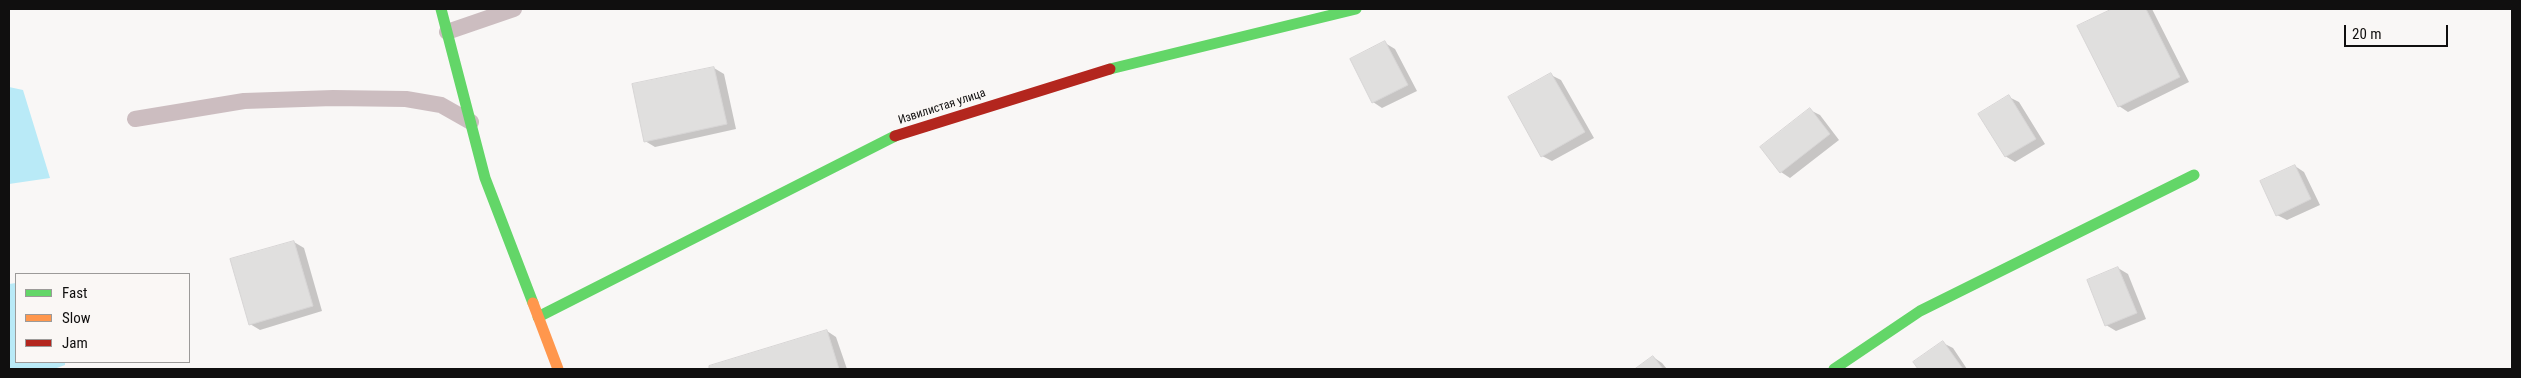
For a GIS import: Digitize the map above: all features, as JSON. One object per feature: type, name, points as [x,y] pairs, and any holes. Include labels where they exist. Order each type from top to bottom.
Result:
[{"type":"street","points":[[441,9],[485,178],[558,369]]},
{"type":"street","name":"Извилистая улица","points":[[538,317],[902,133],[1120,66],[1356,9]]},
{"type":"street","points":[[1834,369],[1920,311],[2194,175]]},
{"type":"lane","points":[[447,32],[514,9]]},
{"type":"lane","points":[[135,119],[244,101],[333,98],[406,99],[441,105],[471,122]]},
{"type":"water","points":[[9,87],[23,90],[50,178],[9,184]]},
{"type":"water","points":[[15,283],[15,363],[65,363],[65,365],[54,369],[9,369],[9,284]]},
{"type":"building","points":[[2112,9],[2146,9],[2180,77],[2118,107],[2077,26]]},
{"type":"building","points":[[1385,41],[1408,85],[1372,103],[1350,59]]},
{"type":"building","points":[[714,67],[727,124],[644,142],[632,84]]},
{"type":"building","points":[[1551,73],[1585,132],[1541,157],[1508,97]]},
{"type":"building","points":[[2009,95],[2036,139],[2005,157],[1978,114]]},
{"type":"building","points":[[1810,108],[1830,134],[1780,173],[1760,147]]},
{"type":"building","points":[[2295,165],[2311,199],[2276,216],[2260,181]]},
{"type":"building","points":[[294,241],[313,306],[249,325],[230,259]]},
{"type":"building","points":[[2118,267],[2137,313],[2105,326],[2087,280]]},
{"type":"building","points":[[827,330],[839,369],[709,369],[709,366]]},
{"type":"building","points":[[1943,341],[1963,369],[1918,369],[1913,362]]},
{"type":"building","points":[[1653,356],[1663,369],[1635,369]]},
{"type":"traffic: fast","points":[[441,9],[485,178],[533,303]]},
{"type":"traffic: fast","points":[[1110,69],[1356,9]]},
{"type":"traffic: fast","points":[[538,317],[895,136]]},
{"type":"traffic: fast","points":[[1834,369],[1920,311],[2194,175]]},
{"type":"traffic: slow","points":[[533,303],[558,369]]},
{"type":"traffic: jam","points":[[895,136],[1110,69]]}]
